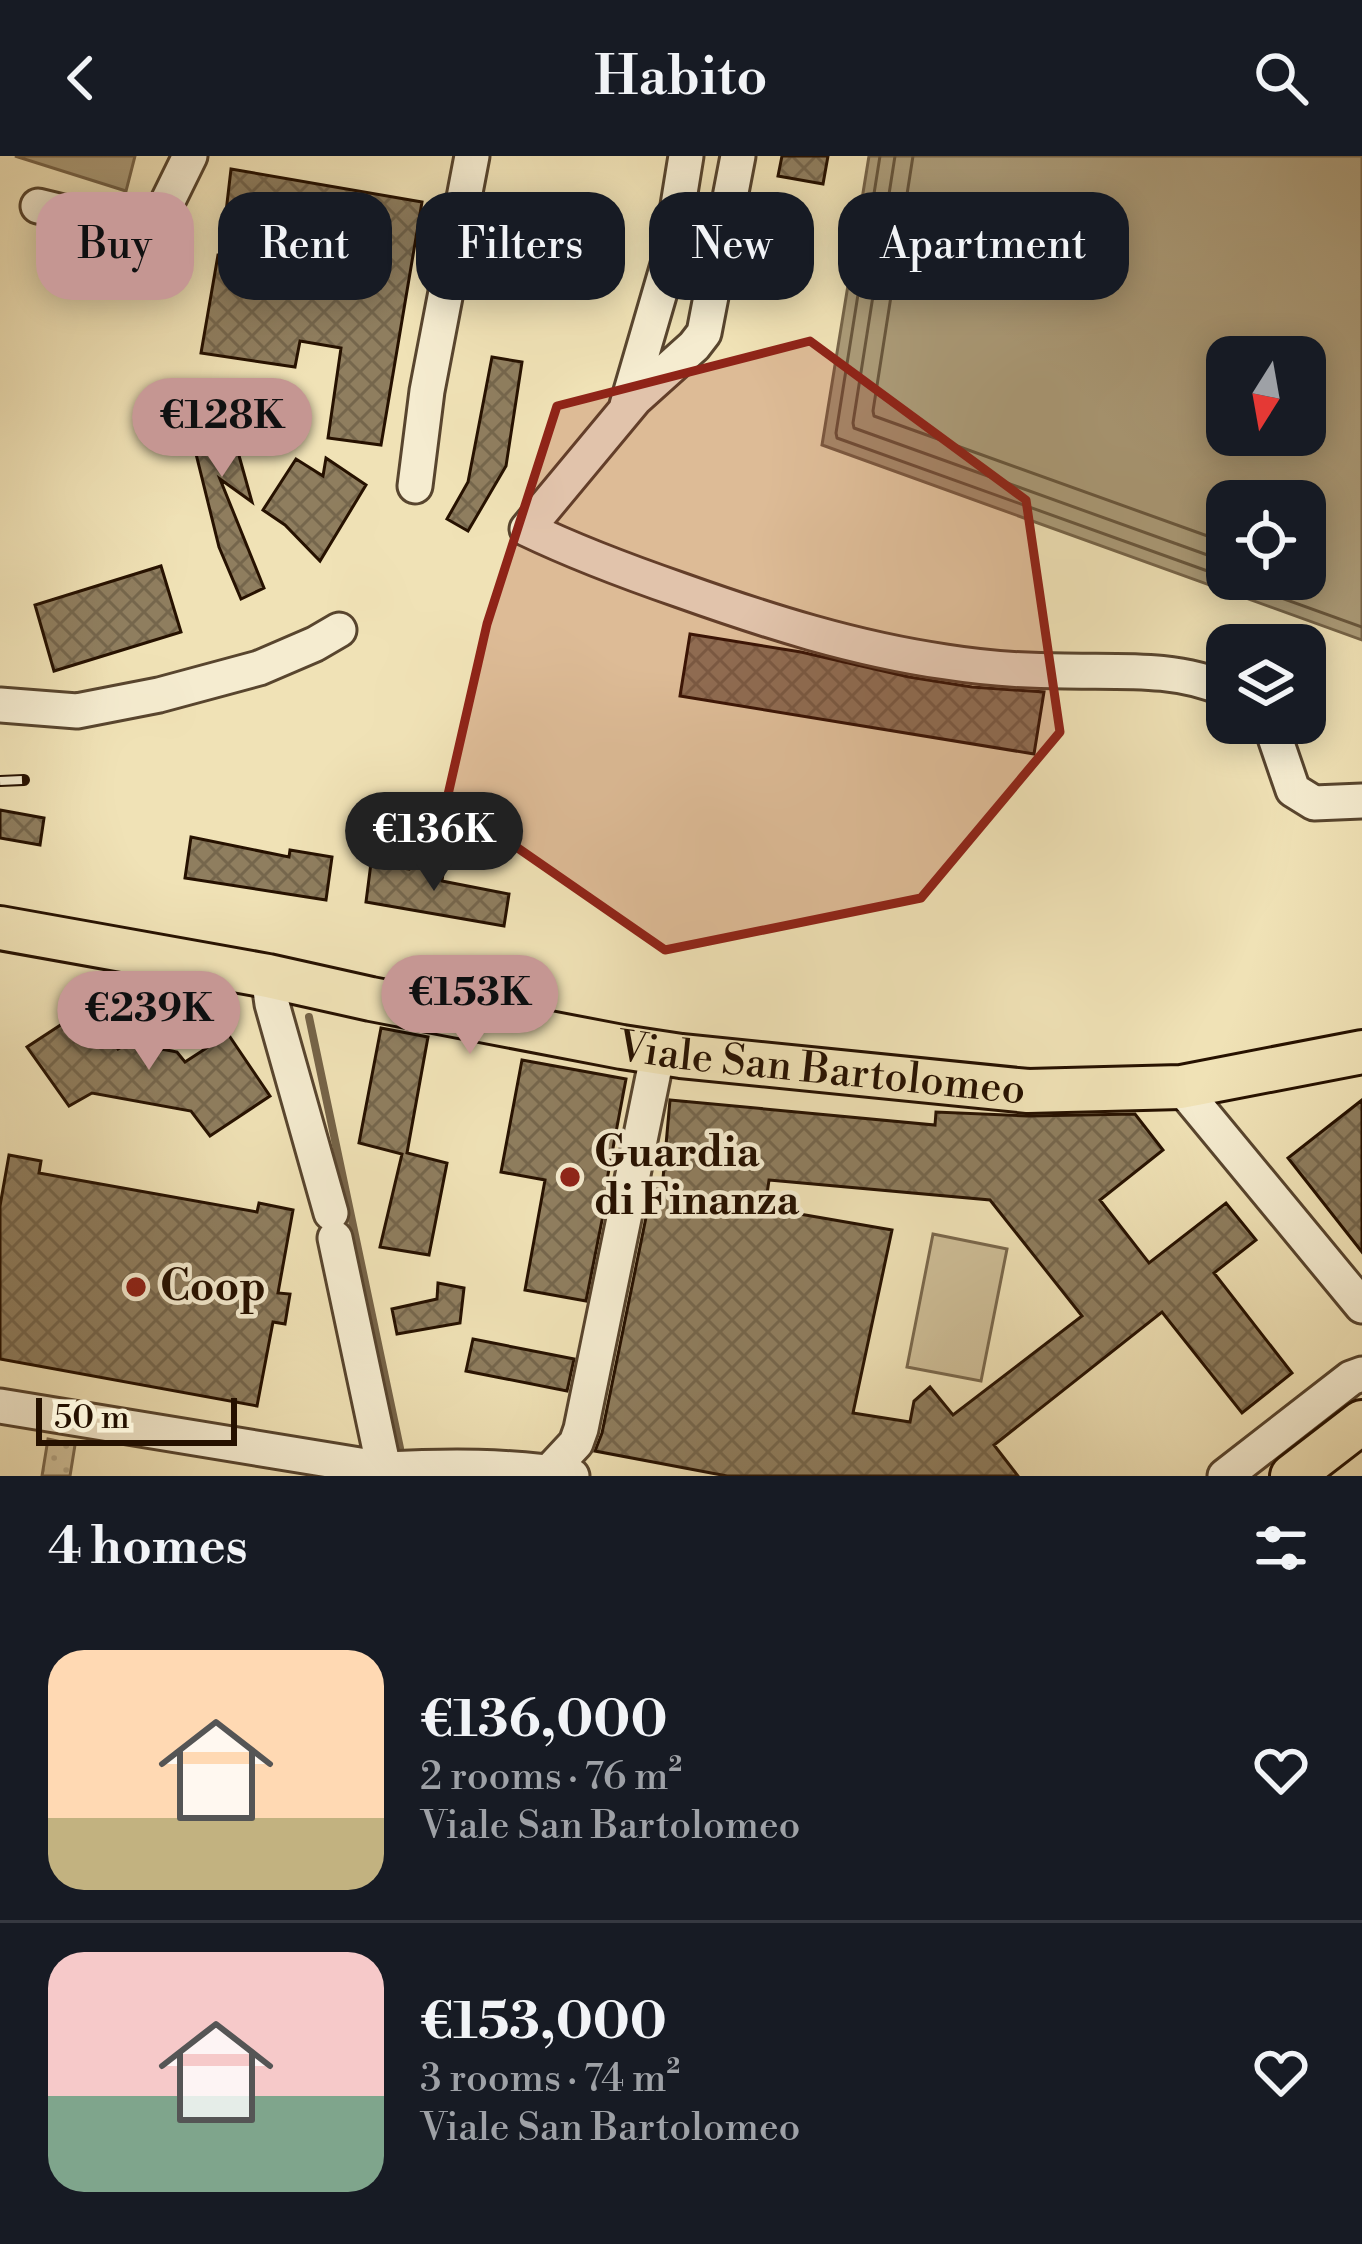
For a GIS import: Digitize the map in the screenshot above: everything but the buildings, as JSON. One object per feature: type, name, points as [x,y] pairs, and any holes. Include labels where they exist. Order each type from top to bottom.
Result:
[{"type":"main road","name":"Viale San Bartolomeo","points":[[0,928],[658,1052],[1028,1091],[1181,1088],[1362,1052]]},
{"type":"main road","points":[[1292,1476],[1362,1422]]},
{"type":"street","points":[[172,192],[190,156]]},
{"type":"street","points":[[416,486],[428,391],[472,156]]},
{"type":"street","points":[[625,412],[669,261],[686,156]]},
{"type":"street","points":[[738,156],[704,333],[634,399],[527,530],[598,561],[832,640],[947,663],[1047,671],[1155,672],[1206,682]]},
{"type":"street","points":[[0,705],[77,711],[159,695],[259,668],[339,630]]},
{"type":"street","points":[[1277,744],[1293,790],[1314,803],[1362,801]]},
{"type":"street","points":[[268,976],[333,1225],[384,1469]]},
{"type":"street","points":[[0,1406],[304,1467],[560,1474],[581,1429],[658,1052]]},
{"type":"street","points":[[1181,1088],[1362,1306]]},
{"type":"street","points":[[1225,1476],[1362,1374]]},
{"type":"highlighted area","points":[[810,341],[1026,500],[1060,732],[921,898],[665,950],[447,799],[487,624],[557,406]]},
{"type":"shaded area","points":[[933,1234],[1007,1249],[981,1381],[907,1367]]},
{"type":"shaded area","points":[[48,1439],[75,1445],[70,1476],[42,1476]]},
{"type":"water","points":[[15,156],[135,156],[126,191]]},
{"type":"water","points":[[869,156],[1362,156],[1362,640],[1251,600],[1326,600],[1326,480],[1206,480],[1206,584],[822,445],[846,300],[1129,300],[1129,192],[863,192]]},
{"type":"waterway","points":[[309,1017],[400,1448]]},
{"type":"railway","points":[[0,781],[24,780]]},
{"type":"place","name":"Guardia di Finanza","points":[[570,1177]]},
{"type":"place","name":"Coop","points":[[136,1287]]}]
